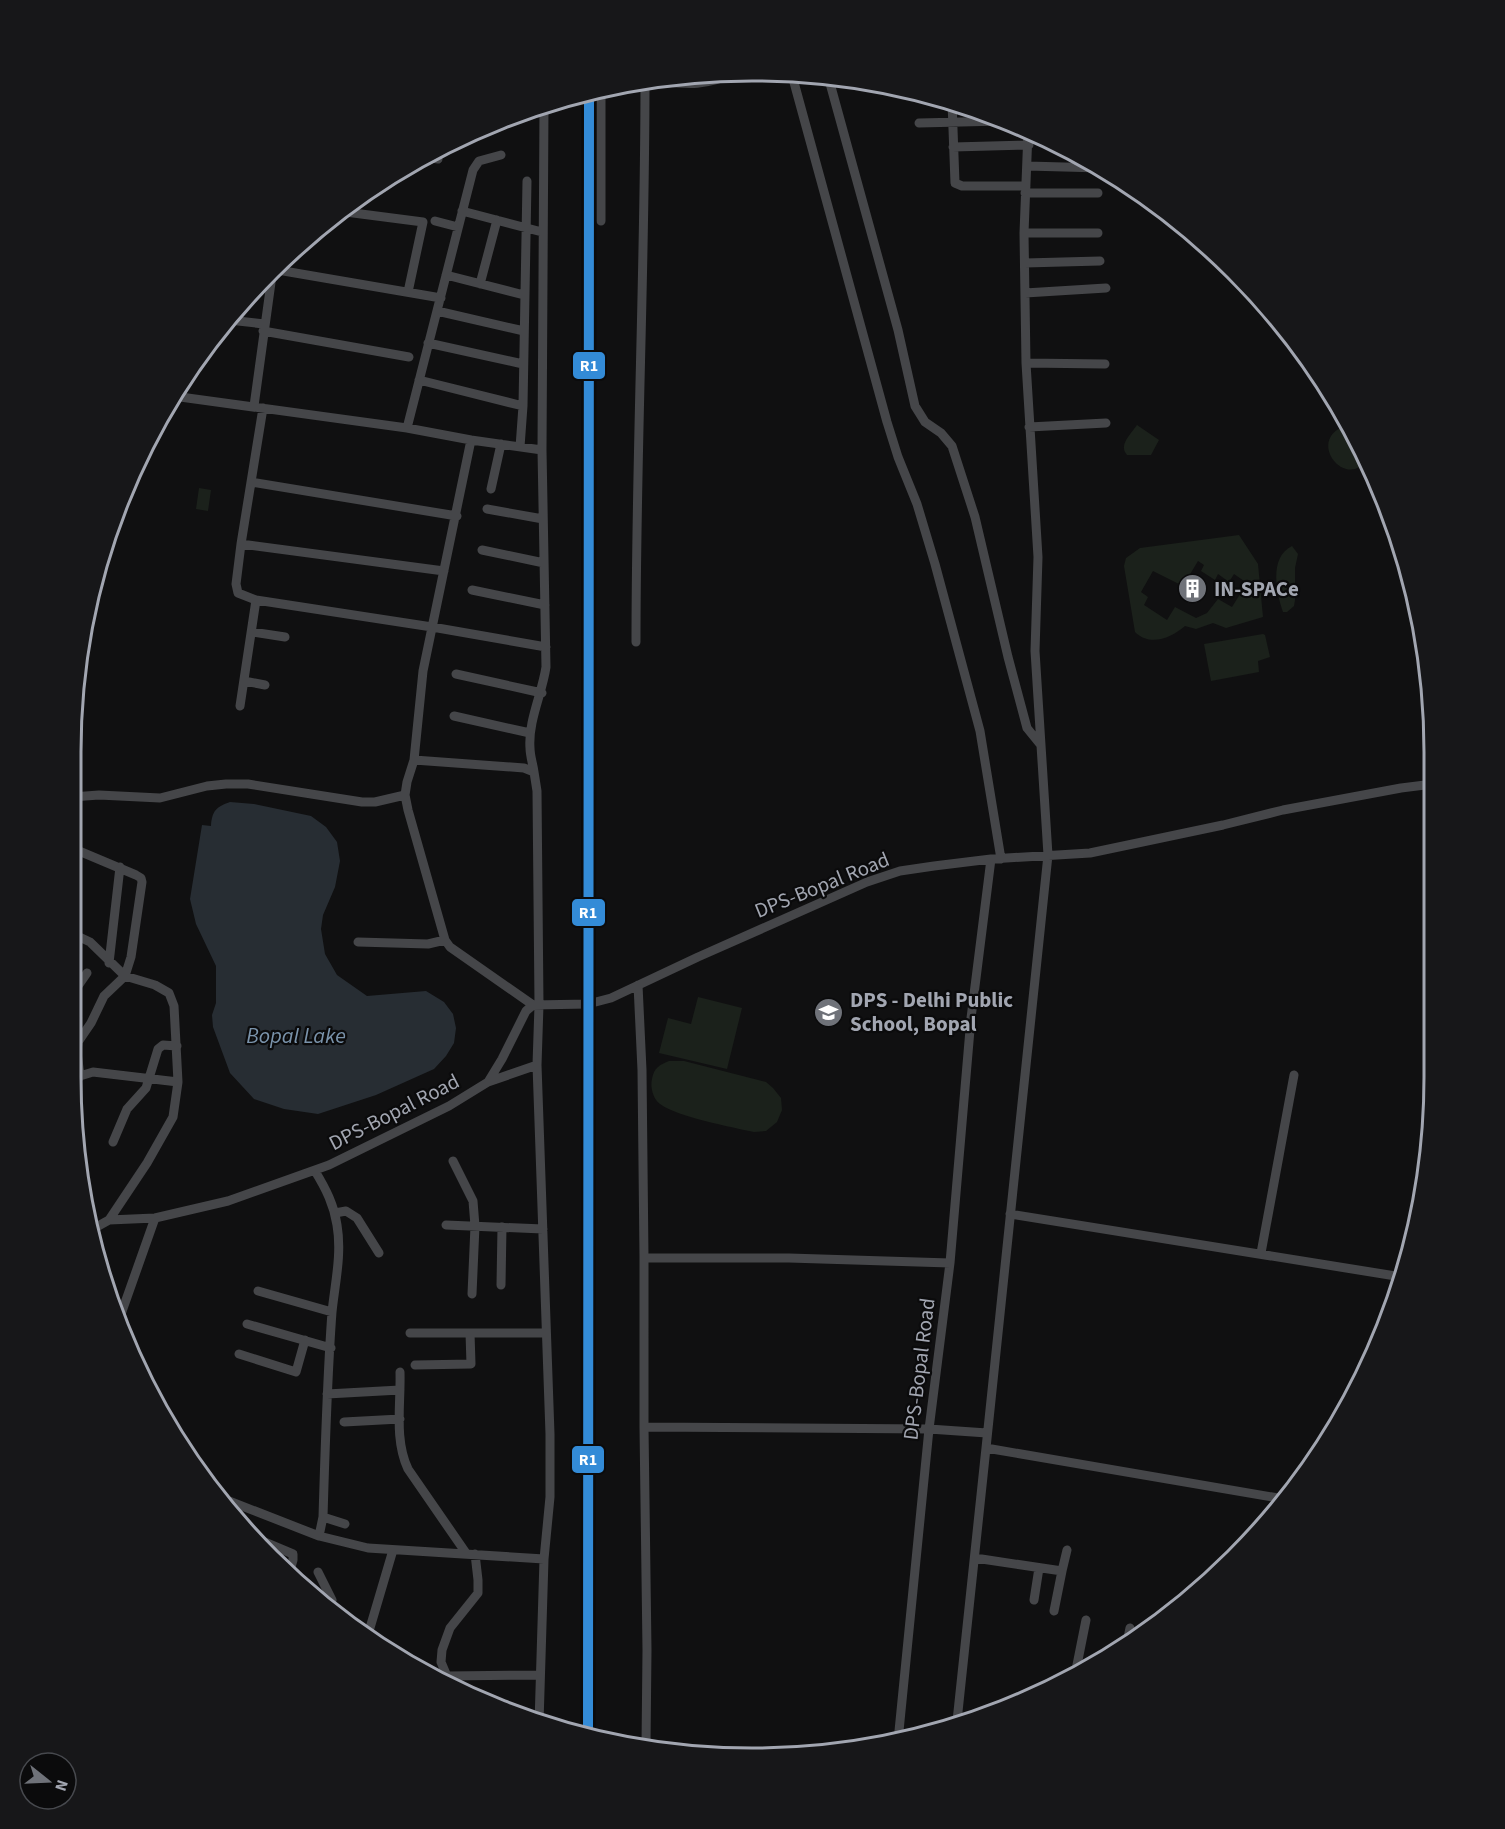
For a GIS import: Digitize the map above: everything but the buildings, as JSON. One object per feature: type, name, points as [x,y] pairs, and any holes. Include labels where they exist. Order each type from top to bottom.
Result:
[{"type":"street","points":[[687,84],[713,82]]},
{"type":"street","points":[[794,82],[887,422],[917,504],[980,731],[996,859],[1090,853],[1292,808],[1424,785]]},
{"type":"street","points":[[831,86],[898,330],[915,406],[925,422],[941,433],[952,446],[975,517],[1027,728],[1040,744]]},
{"type":"street","points":[[636,642],[637,490],[645,215],[645,90]]},
{"type":"street","points":[[601,99],[602,221]]},
{"type":"street","points":[[952,112],[954,179],[958,184],[1098,193]]},
{"type":"street","points":[[539,1713],[544,1558],[550,1486],[550,1434],[537,1065],[537,791],[530,749],[530,733],[542,693],[546,667],[542,450],[543,115]]},
{"type":"street","points":[[919,123],[980,121]]},
{"type":"street","points":[[958,1715],[1047,855],[1035,651],[1038,557],[1026,363],[1024,233],[1029,141]]},
{"type":"street","points":[[953,147],[1029,145]]},
{"type":"street","points":[[407,428],[475,164],[501,155]]},
{"type":"street","points":[[1027,166],[1081,167]]},
{"type":"street","points":[[520,447],[523,406],[527,181]]},
{"type":"street","points":[[462,211],[542,232]]},
{"type":"street","points":[[353,213],[423,222],[408,292]]},
{"type":"street","points":[[480,284],[497,220]]},
{"type":"street","points":[[435,221],[458,227]]},
{"type":"street","points":[[1024,233],[1098,233]]},
{"type":"street","points":[[1025,264],[1100,261]]},
{"type":"street","points":[[285,271],[441,298]]},
{"type":"street","points":[[446,275],[524,295]]},
{"type":"street","points":[[270,287],[251,482],[236,584],[238,593],[256,600],[546,647]]},
{"type":"street","points":[[1025,293],[1106,288]]},
{"type":"street","points":[[437,311],[524,331]]},
{"type":"street","points":[[238,322],[409,357]]},
{"type":"street","points":[[428,343],[524,364]]},
{"type":"street","points":[[1026,363],[1105,364]]},
{"type":"street","points":[[419,380],[523,406]]},
{"type":"street","points":[[183,397],[407,428],[542,450]]},
{"type":"street","points":[[1029,427],[1106,423]]},
{"type":"street","points":[[471,440],[423,671],[414,760],[406,782],[405,795],[444,940],[536,1005]]},
{"type":"street","points":[[491,489],[501,444]]},
{"type":"street","points":[[251,482],[457,516]]},
{"type":"street","points":[[487,509],[543,519]]},
{"type":"street","points":[[241,544],[444,571]]},
{"type":"street","points":[[482,550],[544,563]]},
{"type":"street","points":[[472,590],[545,605]]},
{"type":"street","points":[[240,706],[256,600]]},
{"type":"street","points":[[252,632],[285,637]]},
{"type":"street","points":[[456,674],[542,693]]},
{"type":"street","points":[[244,681],[266,685]]},
{"type":"street","points":[[454,716],[530,733]]},
{"type":"street","points":[[414,760],[508,766],[534,772]]},
{"type":"street","points":[[81,796],[160,798],[226,784],[248,784],[362,802],[375,802],[405,795]]},
{"type":"street","points":[[81,852],[120,867],[141,878],[142,882],[133,949],[125,976],[104,996],[81,1038]]},
{"type":"street","name":"DPS-Bopal Road","points":[[109,1220],[155,1218],[228,1201],[315,1171],[385,1139],[449,1106],[488,1082],[526,1011],[536,1005],[588,1004],[611,998],[867,882],[900,871],[996,859],[971,1018],[950,1263],[929,1429],[899,1731]]},
{"type":"street","points":[[110,963],[120,867]]},
{"type":"street","points":[[81,938],[90,942],[125,976],[155,985],[169,993],[174,1006],[177,1046],[178,1082],[173,1117],[147,1163],[109,1220],[98,1225]]},
{"type":"street","points":[[358,942],[428,944],[444,940]]},
{"type":"street","points":[[81,982],[87,973]]},
{"type":"street","points":[[638,985],[642,1070],[646,1739]]},
{"type":"street","points":[[113,1142],[127,1109],[146,1088],[158,1049],[163,1045],[177,1046]]},
{"type":"street","points":[[488,1082],[537,1065]]},
{"type":"street","points":[[81,1076],[93,1072],[178,1082]]},
{"type":"street","points":[[1262,1253],[1294,1076]]},
{"type":"street","points":[[453,1161],[473,1201],[475,1226],[472,1294]]},
{"type":"street","points":[[315,1171],[325,1187],[335,1214],[338,1228],[339,1262],[332,1312],[323,1517],[319,1536]]},
{"type":"street","points":[[335,1214],[346,1211],[357,1218],[379,1253]]},
{"type":"street","points":[[1011,1214],[1393,1275]]},
{"type":"street","points":[[123,1308],[155,1218]]},
{"type":"street","points":[[446,1225],[543,1228]]},
{"type":"street","points":[[501,1285],[502,1227]]},
{"type":"street","points":[[644,1258],[950,1263]]},
{"type":"street","points":[[258,1292],[332,1312]]},
{"type":"street","points":[[247,1324],[331,1348]]},
{"type":"street","points":[[410,1333],[546,1333]]},
{"type":"street","points":[[416,1365],[471,1364],[470,1333]]},
{"type":"street","points":[[239,1354],[296,1372],[305,1340]]},
{"type":"street","points":[[400,1372],[399,1440],[401,1455],[408,1469],[470,1553],[478,1580],[478,1593],[456,1619],[444,1640],[441,1662],[446,1674]]},
{"type":"street","points":[[327,1394],[400,1390]]},
{"type":"street","points":[[344,1422],[400,1419]]},
{"type":"street","points":[[644,1427],[929,1429],[987,1433]]},
{"type":"street","points":[[986,1448],[1275,1497]]},
{"type":"street","points":[[234,1502],[319,1536],[368,1548],[544,1558]]},
{"type":"street","points":[[323,1517],[345,1524]]},
{"type":"street","points":[[273,1546],[293,1554],[292,1564]]},
{"type":"street","points":[[371,1629],[393,1550]]},
{"type":"street","points":[[1054,1611],[1067,1550]]},
{"type":"street","points":[[975,1558],[1062,1571]]},
{"type":"street","points":[[1034,1600],[1039,1568]]},
{"type":"street","points":[[318,1572],[331,1598]]},
{"type":"street","points":[[1077,1664],[1086,1620]]},
{"type":"street","points":[[1129,1633],[1130,1628]]},
{"type":"street","points":[[454,1678],[540,1675]]},
{"type":"shaded area","points":[[1137,425],[1159,440],[1151,455],[1127,455],[1125,451],[1126,440]]},
{"type":"shaded area","points":[[1340,429],[1355,456],[1360,466],[1358,468],[1348,469],[1339,466],[1332,459],[1329,440],[1335,431]]},
{"type":"shaded area","points":[[199,488],[211,490],[208,511],[196,509]]},
{"type":"shaded area","points":[[1239,535],[1258,564],[1263,617],[1226,628],[1213,623],[1196,629],[1185,626],[1167,637],[1154,640],[1141,637],[1135,632],[1124,566],[1126,558],[1140,548]],"holes":[[[1198,561],[1204,565],[1201,571],[1215,580],[1218,574],[1229,582],[1234,574],[1247,583],[1232,607],[1218,599],[1207,613],[1196,618],[1175,607],[1167,620],[1144,605],[1148,597],[1141,592],[1153,571],[1183,586]]]},
{"type":"shaded area","points":[[1292,546],[1298,554],[1295,568],[1295,600],[1294,606],[1287,612],[1283,612],[1278,595],[1277,566],[1285,551]]},
{"type":"shaded area","points":[[1263,634],[1270,657],[1258,661],[1259,672],[1211,681],[1204,644]]},
{"type":"shaded area","points":[[698,997],[742,1008],[727,1069],[659,1053],[668,1018],[691,1024]]},
{"type":"shaded area","points":[[669,1061],[684,1061],[766,1082],[781,1098],[782,1110],[777,1122],[766,1131],[754,1132],[705,1121],[668,1109],[656,1099],[651,1086],[656,1070]]},
{"type":"water","name":"Bopal Lake","points":[[230,802],[254,804],[311,816],[326,827],[337,842],[340,861],[335,887],[323,915],[321,929],[325,954],[337,975],[367,996],[426,991],[444,1002],[453,1014],[456,1028],[454,1043],[434,1069],[376,1095],[318,1114],[284,1109],[254,1099],[230,1073],[213,1027],[212,1015],[216,1003],[216,966],[196,924],[190,899],[202,825],[211,826],[216,810]]},
{"type":"transit line","name":"R1","points":[[588,1727],[589,102]]},
{"type":"place","name":"IN-SPACe","points":[[1193,589]]},
{"type":"place","name":"DPS - Delhi Public School, Bopal","points":[[829,1012]]}]
